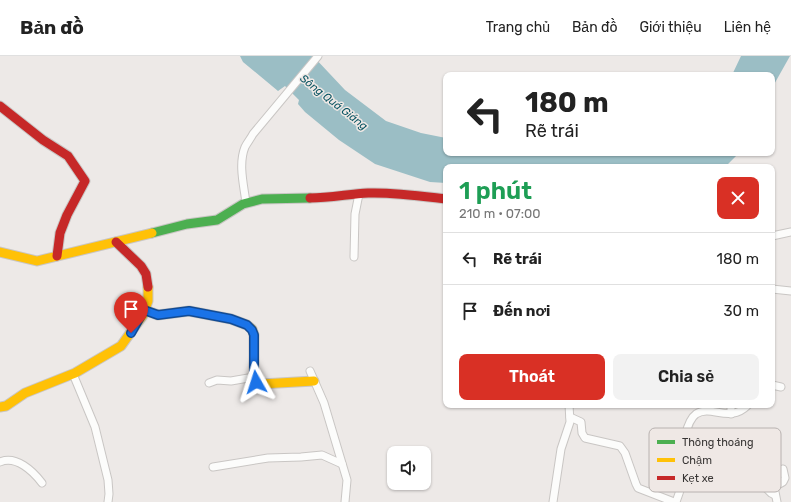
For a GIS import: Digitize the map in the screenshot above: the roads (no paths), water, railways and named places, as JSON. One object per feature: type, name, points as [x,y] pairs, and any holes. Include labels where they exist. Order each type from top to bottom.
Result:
[{"type":"street","points":[[246,203],[242,168],[245,148],[253,134],[318,56]]},
{"type":"street","points":[[0,106],[43,140],[68,156],[85,181],[67,215],[60,233],[57,256]]},
{"type":"street","points":[[354,257],[355,220],[359,194]]},
{"type":"street","points":[[0,252],[37,261],[187,224],[217,220],[246,203],[262,198],[329,198],[359,194],[396,194],[443,199]]},
{"type":"street","points":[[775,235],[791,232]]},
{"type":"street","points":[[0,408],[6,406],[25,393],[73,374],[121,346],[135,327],[148,301],[146,274],[141,266],[116,242]]},
{"type":"street","points":[[775,289],[791,291]]},
{"type":"street","points":[[144,310],[158,315],[182,311],[196,312],[231,319],[247,325],[252,330],[254,335],[254,377],[256,382],[261,384],[314,381]]},
{"type":"street","points":[[310,371],[324,403],[347,480],[345,502]]},
{"type":"street","points":[[73,374],[95,427],[108,480],[110,494],[108,502]]},
{"type":"street","points":[[209,383],[217,380],[231,381],[254,377]]},
{"type":"street","points":[[775,386],[781,388]]},
{"type":"street","points":[[553,502],[561,449],[569,426],[569,408]]},
{"type":"street","points":[[731,408],[731,414]]},
{"type":"street","points":[[688,428],[692,417],[700,412],[731,414],[740,412],[745,408]]},
{"type":"street","points":[[570,417],[581,422],[582,433],[585,438],[620,446],[623,449],[638,488],[675,502],[679,492]]},
{"type":"street","points":[[213,467],[268,458],[322,455],[342,464]]},
{"type":"street","points":[[0,462],[7,460],[15,461],[33,472],[42,483]]},
{"type":"street","points":[[781,483],[785,478],[783,469]]},
{"type":"water","name":"Sông Quá Giáng","points":[[240,56],[313,56],[345,90],[386,121],[421,133],[443,137],[443,156],[736,156],[728,164],[443,164],[443,183],[430,182],[375,164],[339,140],[305,112],[298,104],[299,100],[285,86],[278,91],[243,62]]},
{"type":"water","points":[[741,56],[790,56],[775,83],[775,72],[733,72]]}]
